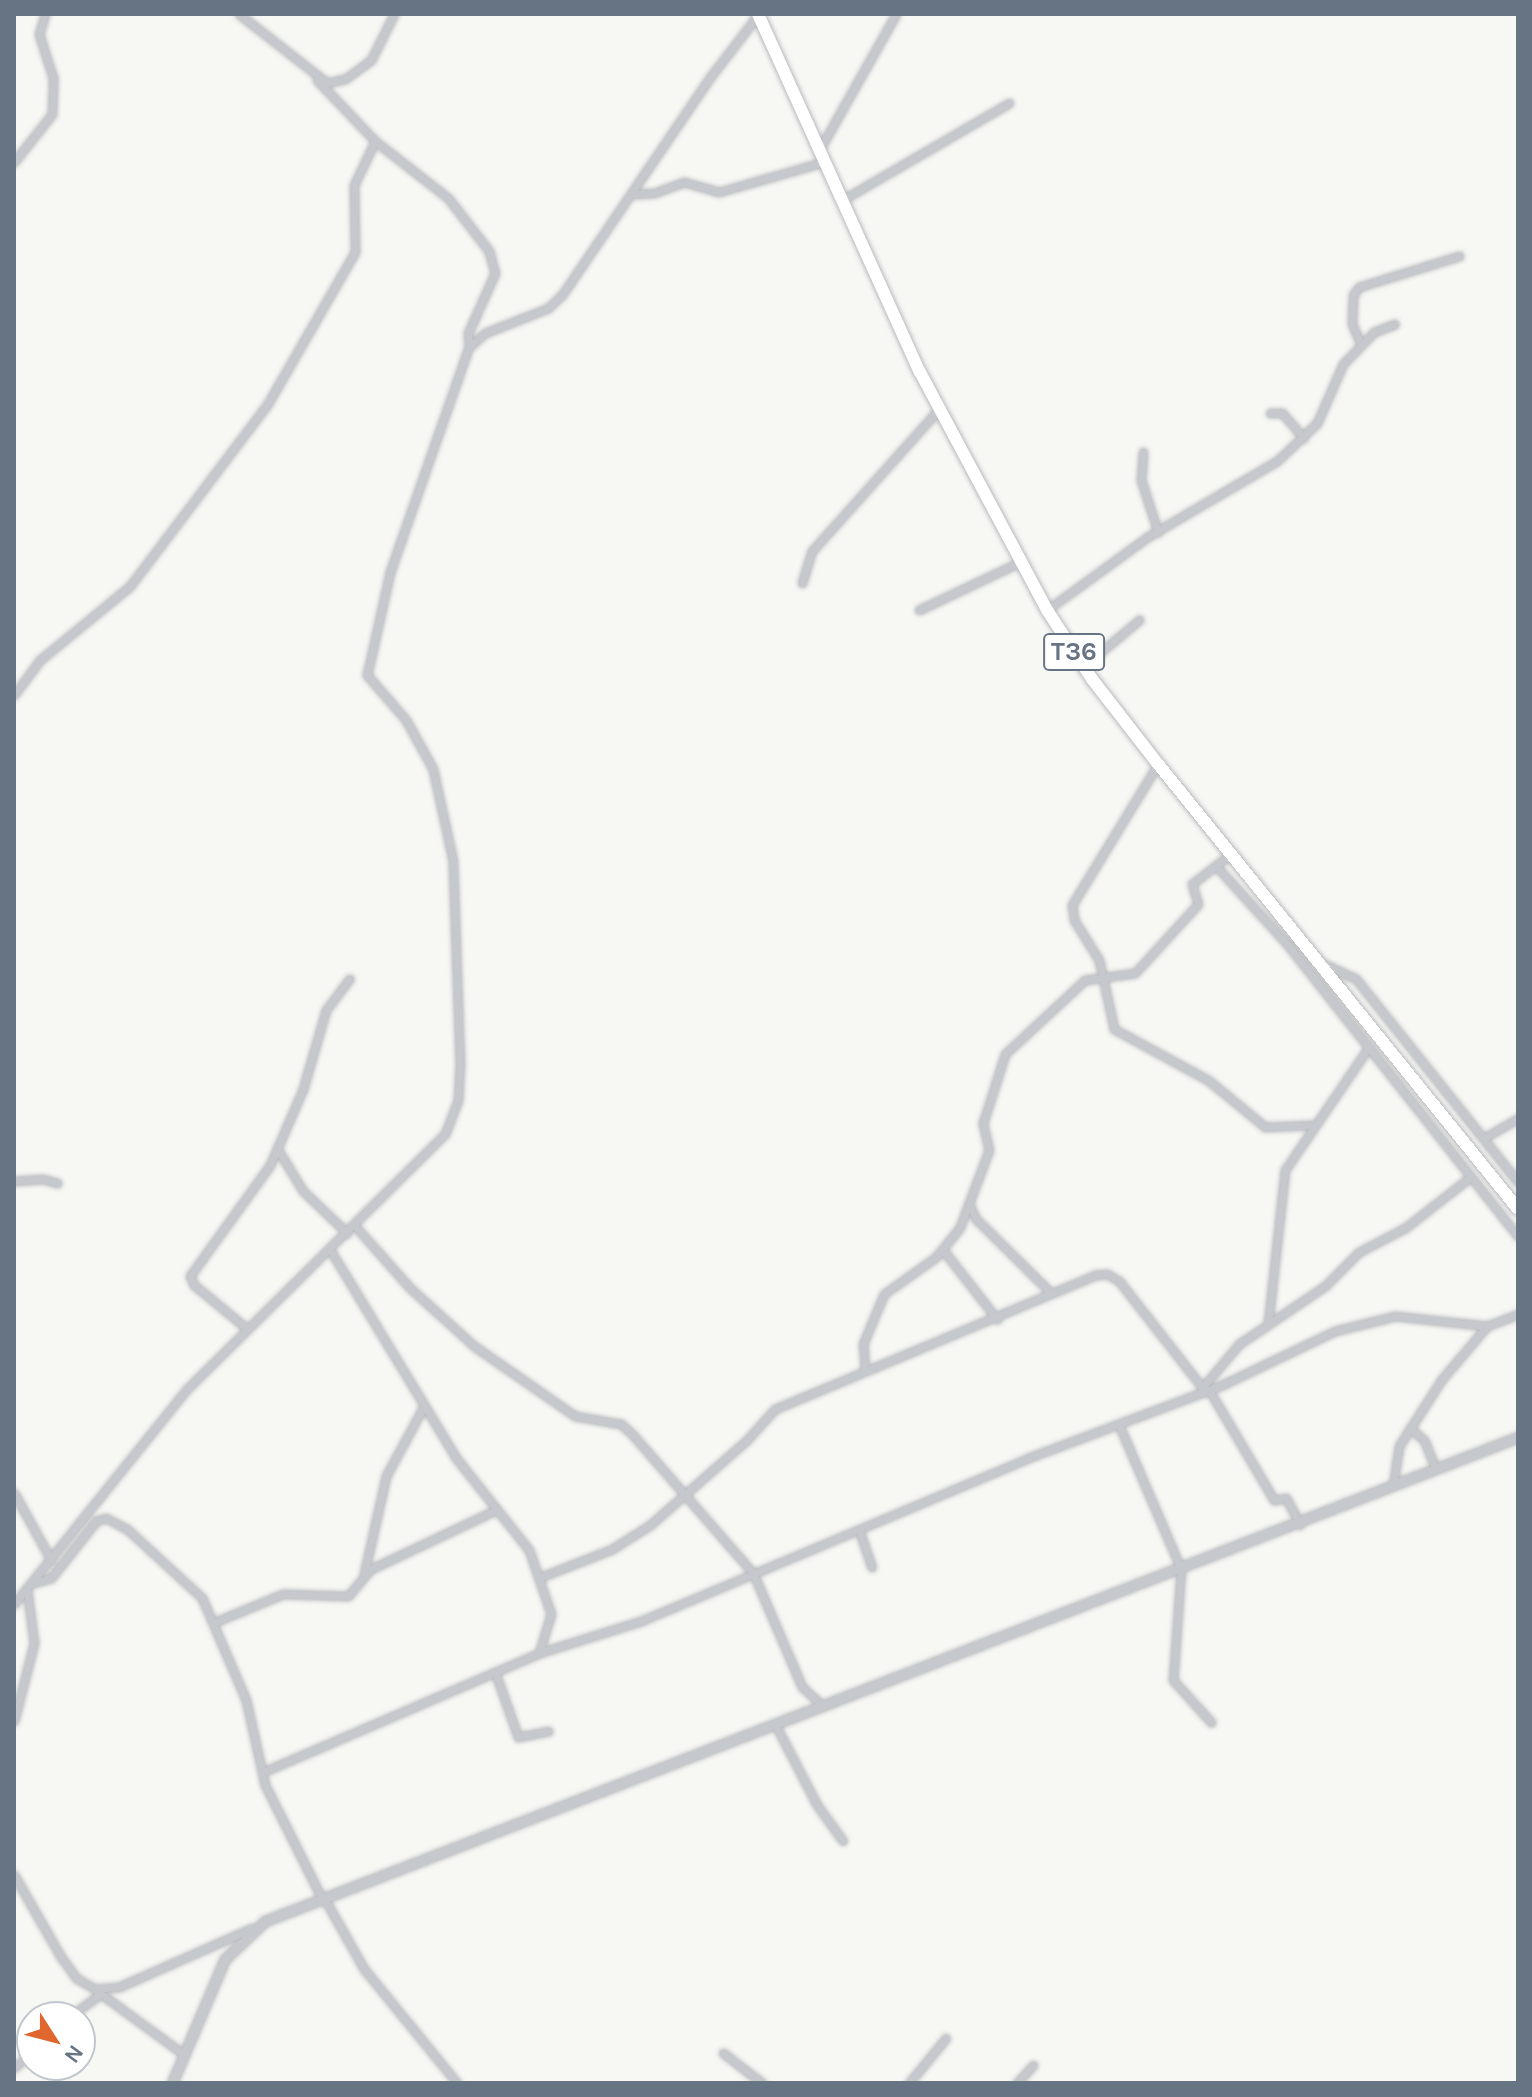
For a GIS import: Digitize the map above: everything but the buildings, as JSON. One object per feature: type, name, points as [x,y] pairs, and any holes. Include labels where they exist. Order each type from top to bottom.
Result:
[{"type":"highway","name":"T36","points":[[758,15],[939,409],[1047,610],[1084,666],[1158,764],[1518,1209]]},
{"type":"street","points":[[14,162],[52,114],[53,78],[39,34],[45,14]]},
{"type":"street","points":[[14,1604],[187,1389],[245,1327],[355,1226],[445,1134],[458,1100],[458,1001],[448,821],[433,769],[406,720],[367,675],[408,513],[469,347],[468,333],[495,273],[489,251],[448,198],[375,141],[317,80],[239,14]]},
{"type":"street","points":[[317,80],[337,82],[371,60],[394,14]]},
{"type":"street","points":[[821,147],[896,14]]},
{"type":"street","points":[[469,347],[485,333],[555,302],[635,194],[711,76],[758,15]]},
{"type":"street","points":[[844,199],[1009,103]]},
{"type":"street","points":[[14,695],[40,660],[130,586],[267,405],[355,252],[354,185],[375,141]]},
{"type":"street","points":[[635,194],[654,193],[684,182],[719,192],[827,161]]},
{"type":"street","points":[[1361,345],[1352,324],[1353,295],[1359,287],[1459,256]]},
{"type":"street","points":[[1047,610],[1158,532],[1256,477],[1304,438],[1317,423],[1337,371],[1377,330],[1395,324]]},
{"type":"street","points":[[802,583],[812,551],[939,409]]},
{"type":"street","points":[[1270,413],[1282,413],[1304,438]]},
{"type":"street","points":[[1143,452],[1141,480],[1158,532]]},
{"type":"street","points":[[919,610],[1020,562]]},
{"type":"street","points":[[1084,666],[1139,620]]},
{"type":"street","points":[[1158,764],[1072,905],[1074,920],[1098,955],[1112,1024],[1120,1036],[1208,1080],[1265,1127],[1312,1125]]},
{"type":"street","points":[[865,1370],[863,1344],[884,1294],[943,1250],[969,1204],[989,1150],[983,1123],[1002,1060],[1085,980],[1135,973],[1198,904],[1192,884],[1232,853]]},
{"type":"street","points":[[1216,866],[1369,1047],[1469,1178],[1518,1236]]},
{"type":"street","points":[[1320,963],[1349,971],[1518,1182]]},
{"type":"street","points":[[245,1327],[194,1285],[190,1276],[278,1150],[326,1010],[349,979]]},
{"type":"street","points":[[1268,1324],[1282,1179],[1312,1125],[1369,1047]]},
{"type":"street","points":[[1484,1138],[1518,1118]]},
{"type":"street","points":[[278,1150],[303,1191],[347,1233]]},
{"type":"street","points":[[1205,1390],[1230,1353],[1325,1286],[1359,1252],[1405,1228],[1469,1178]]},
{"type":"street","points":[[14,1181],[43,1179],[57,1183]]},
{"type":"street","points":[[969,1204],[976,1219],[1051,1293]]},
{"type":"street","points":[[355,1226],[410,1288],[474,1346],[575,1416],[621,1424],[753,1573],[802,1687],[822,1705]]},
{"type":"street","points":[[329,1248],[424,1406],[496,1510],[529,1550],[541,1577],[551,1614],[539,1653]]},
{"type":"street","points":[[943,1250],[997,1319]]},
{"type":"street","points":[[541,1577],[625,1543],[685,1497],[775,1409],[997,1319],[1101,1273],[1113,1276],[1205,1390],[1274,1500],[1286,1498],[1300,1524]]},
{"type":"street","points":[[263,1772],[539,1653],[641,1621],[753,1573],[860,1533],[1205,1390],[1323,1336],[1375,1320],[1414,1315],[1487,1326],[1518,1314]]},
{"type":"street","points":[[1393,1485],[1396,1453],[1410,1428],[1487,1326]]},
{"type":"street","points":[[215,1622],[283,1594],[348,1596],[364,1574],[386,1476],[424,1406]]},
{"type":"street","points":[[1119,1425],[1181,1569],[1173,1680],[1211,1722]]},
{"type":"street","points":[[1410,1428],[1424,1440],[1436,1469]]},
{"type":"street","points":[[87,2001],[98,1991],[119,1987],[323,1899],[1300,1524],[1518,1437]]},
{"type":"street","points":[[14,1493],[51,1560]]},
{"type":"street","points":[[364,1574],[496,1510]]},
{"type":"street","points":[[30,1587],[51,1578],[96,1521],[116,1520],[202,1598],[215,1622],[246,1700],[263,1772],[323,1899],[364,1969],[457,2083]]},
{"type":"street","points":[[860,1533],[872,1567]]},
{"type":"street","points":[[14,1721],[34,1643],[30,1587]]},
{"type":"street","points":[[495,1672],[518,1737],[548,1731]]},
{"type":"street","points":[[775,1724],[817,1805],[843,1841]]},
{"type":"street","points":[[14,1875],[76,1978],[183,2054]]},
{"type":"street","points":[[172,2083],[225,1959],[252,1928]]},
{"type":"street","points":[[909,2083],[946,2038]]},
{"type":"street","points":[[723,2053],[762,2083]]},
{"type":"street","points":[[1017,2083],[1033,2065]]}]
